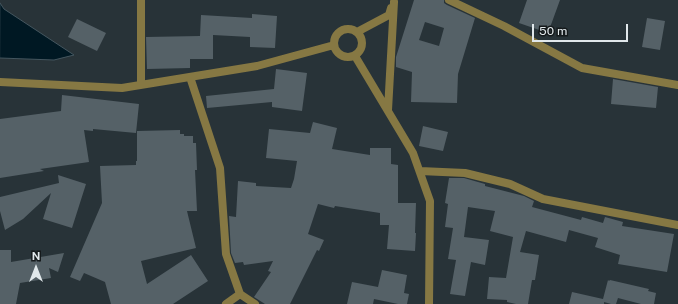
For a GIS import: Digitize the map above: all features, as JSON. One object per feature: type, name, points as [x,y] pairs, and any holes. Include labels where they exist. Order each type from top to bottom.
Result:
[{"type":"street","points":[[141,0],[141,85]]},
{"type":"street","points":[[449,0],[504,26],[582,68],[678,84]]},
{"type":"street","points":[[358,32],[389,15],[394,1]]},
{"type":"street","points":[[388,110],[394,1]]},
{"type":"street","points":[[347,29],[352,29],[358,32],[363,42],[360,52],[356,56],[350,57],[344,57],[336,50],[334,45],[337,34],[347,29]]},
{"type":"street","points":[[0,82],[122,88],[257,66],[334,45]]},
{"type":"street","points":[[356,56],[413,153],[430,201],[430,304]]},
{"type":"street","points":[[190,77],[220,168],[226,254],[240,294],[255,304]]},
{"type":"street","points":[[420,171],[465,173],[510,184],[543,199],[678,225]]},
{"type":"street","points":[[226,304],[240,294]]},
{"type":"water","points":[[0,3],[4,9],[74,55],[54,60],[0,58]]},
{"type":"building","points":[[414,0],[444,0],[444,3],[447,5],[475,18],[458,74],[457,103],[411,102],[412,72],[396,67],[396,57]],"holes":[[[425,22],[444,28],[439,46],[419,40]]]},
{"type":"building","points":[[527,0],[560,0],[548,33],[519,23]]},
{"type":"building","points":[[252,14],[277,16],[275,48],[250,47],[250,37],[213,35],[213,59],[190,59],[190,68],[147,69],[146,37],[200,36],[201,15],[252,18]]},
{"type":"building","points":[[647,18],[665,21],[660,50],[642,47]]},
{"type":"building","points":[[77,19],[106,33],[97,51],[68,37]]},
{"type":"building","points":[[276,69],[307,73],[302,111],[272,107],[272,102],[207,108],[206,96],[274,89]]},
{"type":"building","points":[[613,79],[658,87],[656,108],[611,104]]},
{"type":"building","points":[[62,95],[139,104],[136,133],[93,129],[93,131],[84,130],[89,162],[40,169],[44,171],[0,178],[0,119],[61,111]]},
{"type":"building","points":[[313,122],[337,128],[332,149],[370,155],[370,148],[391,148],[391,164],[398,165],[398,203],[416,203],[415,251],[387,249],[389,225],[380,225],[380,213],[335,206],[334,208],[318,204],[308,234],[324,240],[319,251],[317,250],[290,304],[265,304],[254,297],[271,272],[268,271],[273,261],[244,265],[243,262],[235,263],[231,253],[229,216],[236,217],[238,181],[256,183],[256,186],[291,188],[297,161],[266,158],[269,129],[310,133]]},
{"type":"building","points":[[423,126],[448,132],[443,151],[419,146]]},
{"type":"building","points":[[180,130],[180,134],[184,134],[184,136],[193,136],[193,143],[196,143],[197,170],[195,170],[197,211],[187,211],[196,248],[141,261],[147,284],[191,255],[208,281],[173,304],[111,304],[105,282],[84,273],[80,281],[70,277],[102,203],[100,166],[136,165],[137,131]]},
{"type":"building","points":[[58,175],[86,184],[72,228],[43,219],[51,193],[23,219],[5,230],[0,211],[0,197],[59,183]]},
{"type":"building","points":[[449,178],[464,178],[485,184],[485,186],[524,196],[534,201],[532,207],[581,220],[582,217],[603,223],[605,217],[623,222],[622,226],[674,234],[667,272],[618,264],[620,255],[595,247],[598,238],[569,230],[566,242],[526,231],[520,252],[539,255],[535,280],[532,280],[528,304],[516,304],[507,302],[507,300],[487,299],[489,277],[506,278],[513,237],[490,231],[495,211],[468,207],[464,237],[489,240],[485,265],[471,262],[465,296],[450,294],[456,260],[448,259],[453,228],[445,227],[448,204],[445,203]]},
{"type":"building","points":[[0,250],[11,250],[11,262],[64,253],[58,272],[49,268],[51,278],[20,283],[16,304],[0,304]]},
{"type":"building","points":[[382,270],[407,275],[404,293],[409,294],[407,304],[398,304],[374,299],[373,304],[347,304],[352,282],[378,287]]},
{"type":"building","points":[[608,280],[649,289],[648,291],[656,293],[654,304],[641,304],[618,298],[616,304],[604,302],[604,304],[569,304],[572,292],[603,299]]}]
